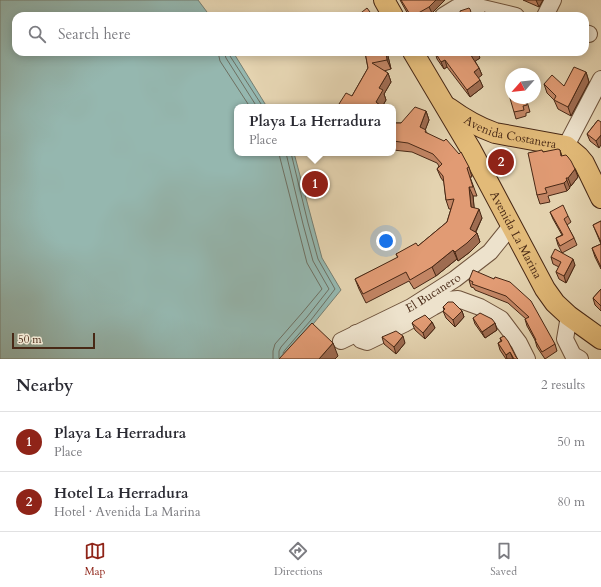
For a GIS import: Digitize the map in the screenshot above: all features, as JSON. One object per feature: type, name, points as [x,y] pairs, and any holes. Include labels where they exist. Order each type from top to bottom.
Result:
[{"type":"main road","points":[[384,0],[391,12]]},
{"type":"main road","name":"Avenida La Marina","points":[[415,56],[470,148],[545,289],[555,303],[569,316],[601,339]]},
{"type":"main road","name":"Avenida Costanera","points":[[444,104],[474,125],[495,133],[566,146],[584,163],[601,198]]},
{"type":"main road","points":[[470,148],[475,139],[479,136],[495,133]]},
{"type":"street","points":[[547,12],[553,0]]},
{"type":"street","points":[[450,12],[467,2],[502,12]]},
{"type":"street","points":[[566,146],[601,79]]},
{"type":"street","name":"El Bucanero","points":[[341,341],[411,307],[455,279],[490,252],[511,226]]},
{"type":"street","points":[[356,333],[361,340],[368,342],[404,324],[446,300],[458,299],[480,307],[501,319],[519,343],[527,359]]},
{"type":"street","points":[[569,316],[565,339],[573,355],[580,359]]},
{"type":"water","points":[[0,0],[198,0],[207,12],[12,12],[12,56],[235,56],[265,104],[234,104],[234,156],[295,156],[322,258],[341,290],[288,352],[288,359],[0,359]]},
{"type":"building","points":[[401,0],[436,0],[429,7],[420,12],[408,12]]},
{"type":"building","points":[[367,8],[370,12],[362,12]]},
{"type":"building","points":[[469,8],[471,12],[460,12]]},
{"type":"building","points":[[366,56],[386,56],[387,60],[372,63],[388,73],[379,88],[383,90],[376,102],[378,104],[339,104],[346,93],[352,96],[368,68]]},
{"type":"building","points":[[437,56],[472,56],[479,68],[474,72],[480,80],[467,90],[445,60],[441,62]]},
{"type":"building","points":[[574,67],[586,72],[568,107],[554,100],[556,96],[544,84],[552,75],[564,86]]},
{"type":"building","points":[[512,104],[527,104],[523,106],[524,110],[514,112]]},
{"type":"building","points":[[415,107],[426,111],[420,127],[426,130],[425,132],[444,141],[446,139],[459,154],[461,152],[469,167],[467,168],[473,187],[469,187],[471,207],[479,209],[470,229],[477,233],[455,252],[453,250],[432,267],[410,280],[406,272],[363,294],[355,279],[398,257],[396,254],[416,243],[418,246],[447,222],[454,199],[446,200],[443,176],[437,169],[442,164],[433,154],[408,143],[396,141],[396,123],[401,123]]},
{"type":"building","points":[[598,120],[601,122],[601,135],[596,141],[587,134]]},
{"type":"building","points":[[560,150],[561,156],[566,155],[568,157],[575,169],[568,178],[566,178],[567,180],[564,183],[545,188],[547,193],[537,195],[528,153]]},
{"type":"building","points":[[563,205],[568,216],[564,219],[574,238],[560,246],[556,238],[563,235],[550,212]]},
{"type":"building","points":[[601,221],[601,242],[593,225]]},
{"type":"building","points":[[601,244],[601,267],[592,248]]},
{"type":"building","points":[[555,249],[573,259],[564,276],[556,272],[561,262],[551,257]]},
{"type":"building","points":[[473,270],[494,279],[495,277],[510,282],[531,301],[555,344],[542,352],[525,319],[529,317],[506,296],[472,284],[473,282],[469,280]]},
{"type":"building","points":[[601,289],[601,306],[593,298]]},
{"type":"building","points":[[448,302],[453,302],[462,311],[453,320],[443,311],[445,309],[443,307]]},
{"type":"building","points":[[480,313],[492,319],[495,323],[482,332],[473,318]]},
{"type":"building","points":[[425,315],[432,322],[423,333],[412,323]]},
{"type":"building","points":[[312,323],[333,343],[319,359],[279,359]]},
{"type":"building","points":[[396,331],[403,336],[394,347],[382,337]]},
{"type":"building","points":[[504,336],[518,359],[514,359],[510,352],[506,355],[498,343],[502,341],[500,338]]},
{"type":"place","name":"Hotel La Herradura","points":[[501,162]]},
{"type":"place","name":"Playa La Herradura","points":[[315,184]]}]
